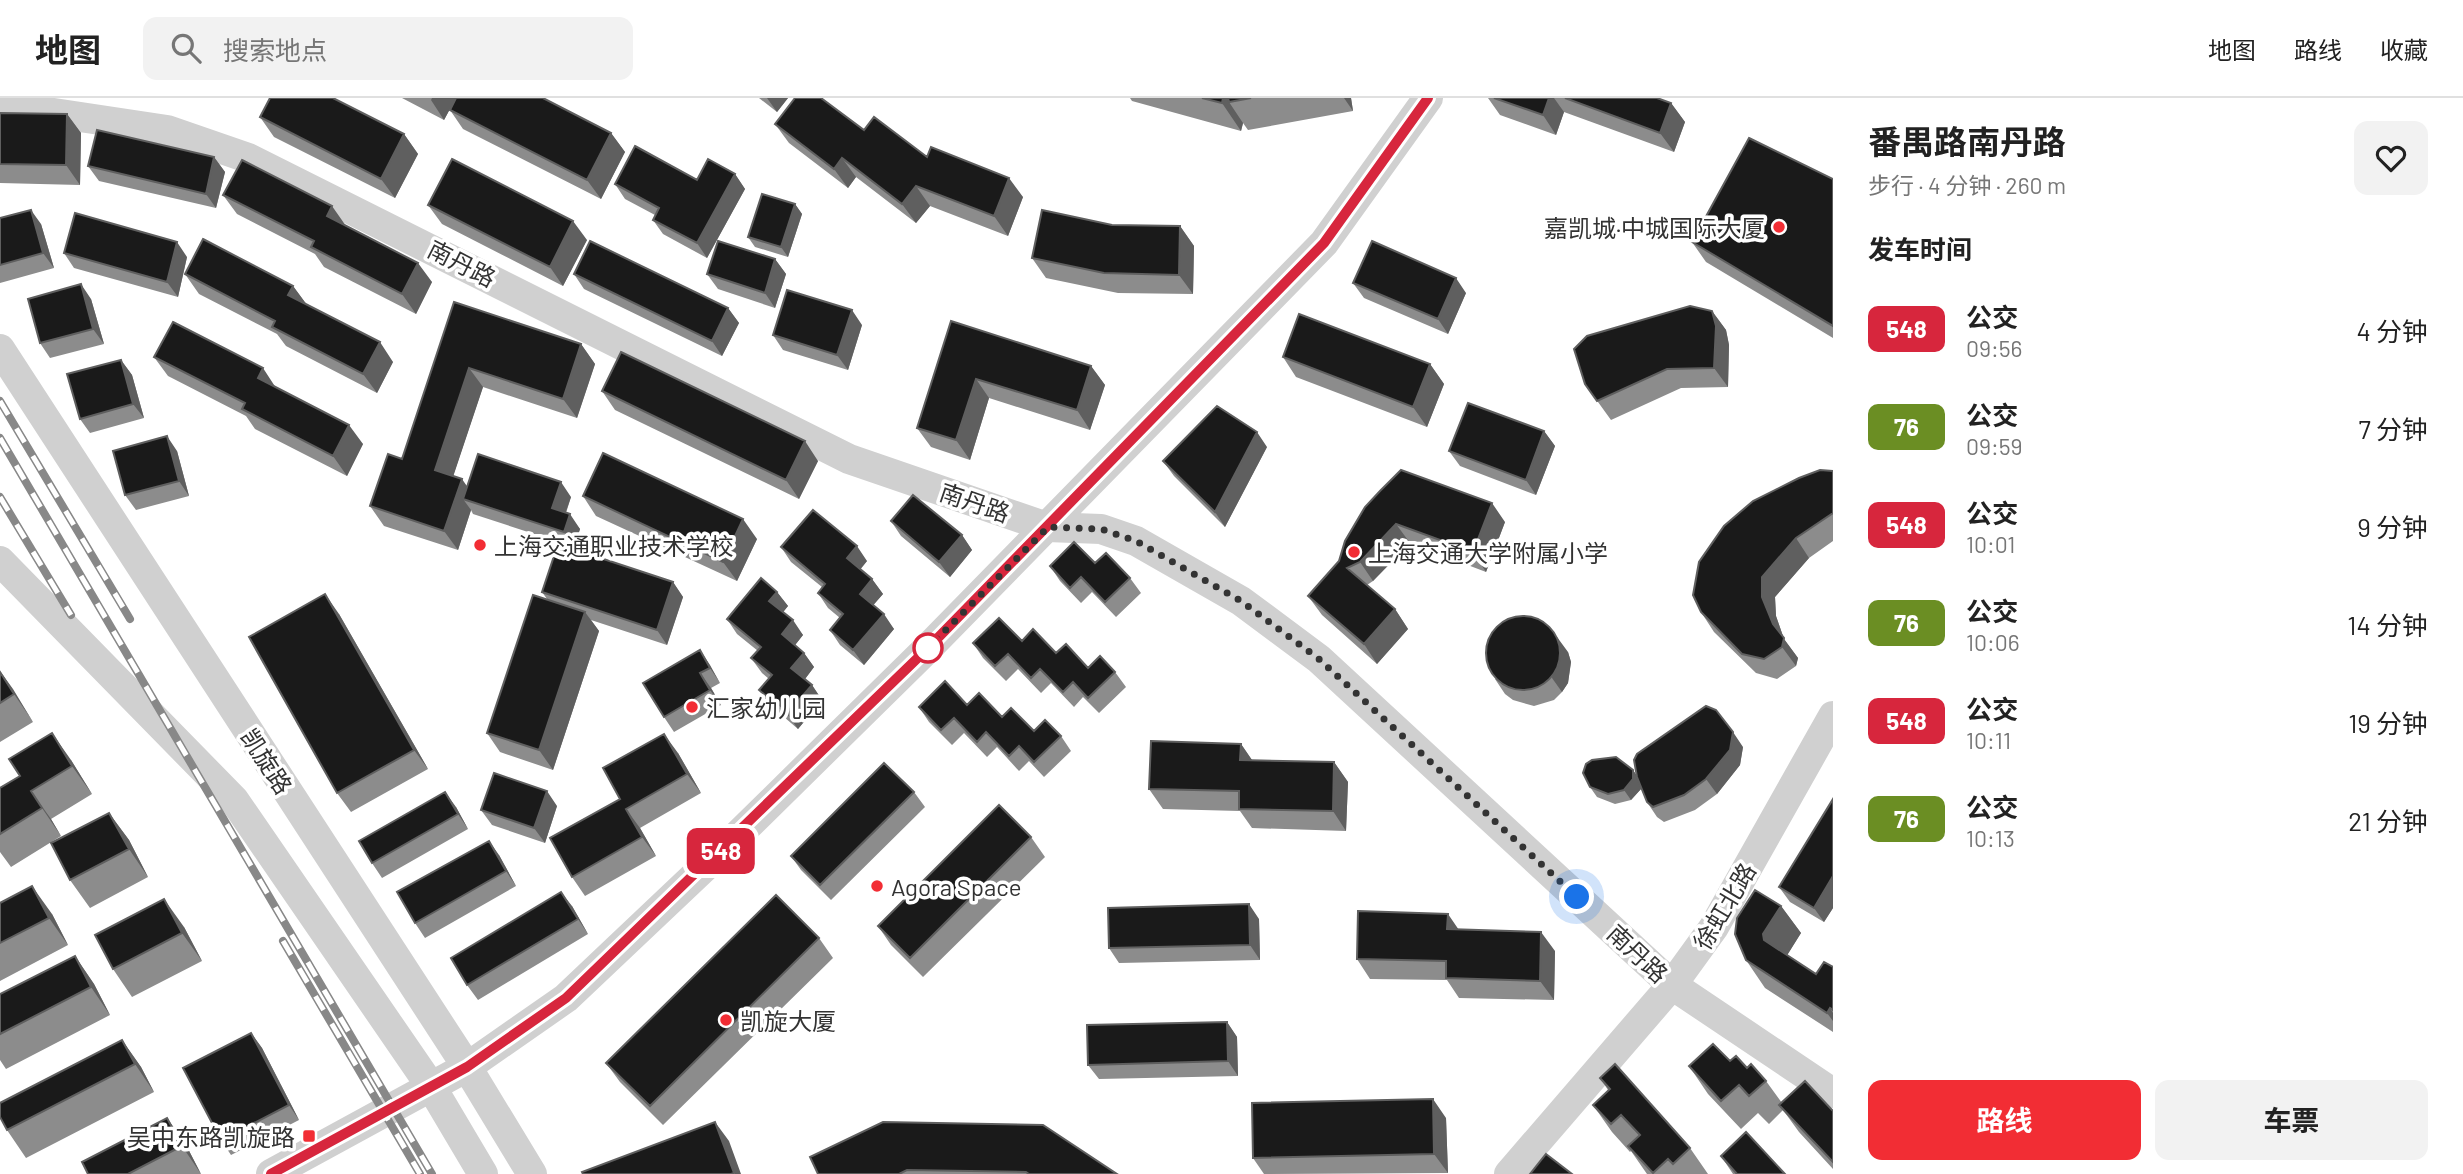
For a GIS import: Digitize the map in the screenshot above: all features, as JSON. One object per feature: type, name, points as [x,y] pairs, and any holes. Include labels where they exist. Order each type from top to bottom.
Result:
[{"type":"street","points":[[271,1174],[432,1088],[566,998],[734,839],[1048,527],[1324,243],[1428,98]]},
{"type":"street","name":"南丹路","points":[[0,105],[167,130],[248,158],[849,459],[1048,527],[1101,529],[1136,541],[1241,601],[1319,659],[1672,985],[1833,1093]]},
{"type":"street","name":"凯旋路","points":[[0,349],[467,1067],[532,1174]]},
{"type":"street","name":"凯旋路","points":[[0,561],[234,800],[432,1088],[483,1174]]},
{"type":"street","name":"徐虹北路","points":[[1509,1174],[1672,985],[1714,927],[1833,716]]},
{"type":"building","points":[[270,98],[333,98],[404,134],[381,179],[260,117]]},
{"type":"building","points":[[456,98],[543,98],[611,133],[587,180],[450,110]]},
{"type":"building","points":[[795,98],[821,98],[864,130],[874,117],[927,157],[931,147],[1009,178],[994,216],[916,186],[902,204],[842,158],[834,169],[775,124]]},
{"type":"building","points":[[1202,98],[1223,98],[1222,103]]},
{"type":"building","points":[[1228,98],[1251,98],[1229,102]]},
{"type":"building","points":[[1494,98],[1549,98],[1543,115]]},
{"type":"building","points":[[1565,98],[1657,98],[1671,103],[1660,133]]},
{"type":"building","points":[[0,113],[67,114],[66,165],[0,164]]},
{"type":"building","points":[[97,130],[214,157],[206,194],[88,166]]},
{"type":"building","name":"嘉凯城·中城国际大厦","points":[[1749,138],[1833,179],[1833,326],[1692,242]]},
{"type":"building","points":[[635,146],[697,180],[708,159],[735,174],[697,243],[653,220],[659,208],[615,184]]},
{"type":"building","points":[[452,159],[573,221],[550,267],[428,205]]},
{"type":"building","points":[[242,160],[332,206],[327,216],[418,263],[402,294],[311,247],[314,241],[223,195]]},
{"type":"building","points":[[762,194],[795,204],[781,247],[748,237]]},
{"type":"building","points":[[31,210],[43,253],[0,265],[0,218]]},
{"type":"building","points":[[1042,210],[1112,225],[1180,226],[1179,275],[1104,273],[1032,258]]},
{"type":"building","points":[[75,213],[177,242],[167,282],[64,253]]},
{"type":"building","points":[[203,239],[293,286],[288,295],[380,342],[363,374],[272,327],[275,321],[185,274]]},
{"type":"building","points":[[590,241],[728,308],[712,341],[574,274]]},
{"type":"building","points":[[718,241],[775,259],[765,293],[707,274]]},
{"type":"building","points":[[1372,241],[1456,278],[1438,319],[1353,283]]},
{"type":"building","points":[[81,284],[93,329],[40,343],[28,299]]},
{"type":"building","points":[[787,290],[852,310],[837,355],[773,335]]},
{"type":"building","points":[[454,302],[581,344],[563,399],[469,368],[435,470],[462,479],[444,531],[370,506],[388,454],[402,459]]},
{"type":"building","points":[[1690,306],[1712,311],[1716,326],[1714,368],[1667,369],[1597,401],[1585,384],[1574,349],[1587,336]]},
{"type":"building","points":[[1299,314],[1430,364],[1413,407],[1283,357]]},
{"type":"building","points":[[951,321],[1091,366],[1077,410],[976,379],[956,440],[917,428]]},
{"type":"building","points":[[173,322],[263,368],[258,378],[349,425],[333,456],[242,409],[245,403],[154,357]]},
{"type":"building","points":[[621,352],[805,441],[786,480],[602,391]]},
{"type":"building","points":[[121,360],[133,404],[80,419],[67,374]]},
{"type":"building","points":[[1468,403],[1544,431],[1526,480],[1449,451]]},
{"type":"building","points":[[1217,406],[1257,432],[1215,512],[1163,461]]},
{"type":"building","points":[[167,436],[179,481],[125,495],[113,451]]},
{"type":"building","points":[[603,453],[743,519],[723,562],[583,496]]},
{"type":"building","points":[[478,454],[561,482],[552,508],[570,514],[564,532],[463,499]]},
{"type":"building","points":[[1401,470],[1492,503],[1473,552],[1396,524],[1360,562],[1347,568],[1395,609],[1364,644],[1308,596],[1339,561],[1345,541],[1365,507]]},
{"type":"building","points":[[1820,470],[1833,471],[1833,513],[1796,538],[1762,577],[1762,597],[1773,624],[1784,638],[1782,647],[1764,659],[1742,654],[1701,612],[1693,595],[1699,562],[1724,526],[1753,501]]},
{"type":"building","points":[[913,495],[962,535],[939,562],[891,521]]},
{"type":"building","points":[[813,510],[857,546],[847,558],[872,579],[860,594],[884,614],[853,650],[830,630],[843,614],[818,593],[825,584],[781,547]]},
{"type":"building","points":[[1074,542],[1095,563],[1106,553],[1130,578],[1105,602],[1081,577],[1070,588],[1050,566]]},
{"type":"building","points":[[558,544],[673,582],[657,630],[542,592]]},
{"type":"building","points":[[761,578],[777,592],[769,601],[793,620],[782,634],[804,653],[791,668],[812,685],[787,714],[759,690],[772,675],[751,658],[761,647],[727,619]]},
{"type":"building","points":[[325,594],[414,750],[337,793],[249,637]]},
{"type":"building","points":[[533,595],[585,612],[539,750],[487,733]]},
{"type":"building","points":[[1523,616],[1544,622],[1554,632],[1560,653],[1554,674],[1544,684],[1523,690],[1502,684],[1492,674],[1486,653],[1492,632],[1502,622]]},
{"type":"building","points":[[999,618],[1022,641],[1033,629],[1056,653],[1066,644],[1088,668],[1100,656],[1115,672],[1088,698],[1073,682],[1063,692],[1040,669],[1031,678],[1008,654],[995,666],[973,643]]},
{"type":"building","points":[[700,650],[710,668],[700,673],[710,690],[664,717],[643,683]]},
{"type":"building","points":[[0,672],[14,694],[0,703]]},
{"type":"building","points":[[945,681],[967,705],[979,693],[1002,717],[1011,708],[1034,731],[1045,720],[1061,736],[1034,762],[1019,746],[1009,756],[986,732],[977,742],[954,718],[941,730],[919,707]]},
{"type":"building","points":[[1706,706],[1716,710],[1733,732],[1730,750],[1706,779],[1684,795],[1653,807],[1647,802],[1637,777],[1634,760],[1637,754]]},
{"type":"building","points":[[52,733],[72,766],[31,791],[42,808],[0,834],[0,788],[20,776],[9,759]]},
{"type":"building","points":[[664,734],[687,774],[626,809],[642,837],[572,877],[550,838],[620,799],[603,768]]},
{"type":"building","points":[[1151,741],[1241,744],[1240,760],[1334,762],[1333,811],[1239,809],[1239,791],[1149,789]]},
{"type":"building","points":[[1616,757],[1633,770],[1633,779],[1624,790],[1608,794],[1590,787],[1583,773],[1586,764],[1592,760]]},
{"type":"building","points":[[884,763],[914,792],[820,885],[791,856]]},
{"type":"building","points":[[494,773],[547,791],[534,828],[481,810]]},
{"type":"building","points":[[445,792],[458,814],[372,863],[359,841]]},
{"type":"building","points":[[1833,799],[1833,876],[1814,908],[1779,887]]},
{"type":"building","points":[[999,805],[1031,837],[910,958],[878,926]]},
{"type":"building","points":[[109,813],[129,849],[70,880],[51,843]]},
{"type":"building","points":[[489,841],[506,871],[415,923],[397,892]]},
{"type":"building","points":[[32,886],[49,918],[0,943],[0,903]]},
{"type":"building","points":[[1755,890],[1781,906],[1763,934],[1764,940],[1816,974],[1824,962],[1833,967],[1833,1010],[1830,1008],[1827,1013],[1746,960],[1735,934],[1737,918]]},
{"type":"building","points":[[561,892],[578,919],[467,985],[451,958]]},
{"type":"building","name":"凯旋大厦","points":[[776,895],[819,938],[650,1106],[606,1063]]},
{"type":"building","points":[[164,899],[182,933],[113,969],[95,935]]},
{"type":"building","points":[[1249,904],[1250,945],[1109,948],[1108,908]]},
{"type":"building","points":[[1358,911],[1448,914],[1447,929],[1541,932],[1540,981],[1446,978],[1446,961],[1357,959]]},
{"type":"building","points":[[75,956],[91,987],[0,1034],[0,994]]},
{"type":"building","points":[[1227,1022],[1228,1061],[1088,1065],[1087,1025]]},
{"type":"building","points":[[251,1033],[289,1105],[221,1140],[183,1068]]},
{"type":"building","points":[[122,1040],[135,1064],[7,1130],[0,1117],[0,1103]]},
{"type":"building","points":[[1713,1044],[1730,1061],[1736,1056],[1747,1068],[1751,1064],[1766,1081],[1749,1096],[1739,1085],[1721,1101],[1689,1066]]},
{"type":"building","points":[[1615,1064],[1690,1148],[1673,1164],[1668,1159],[1653,1173],[1628,1146],[1640,1135],[1621,1115],[1611,1124],[1593,1105],[1610,1089],[1600,1078]]},
{"type":"building","points":[[1805,1081],[1833,1111],[1833,1162],[1779,1105]]},
{"type":"building","points":[[1433,1099],[1434,1154],[1253,1158],[1252,1103]]},
{"type":"building","points":[[167,1118],[182,1146],[128,1174],[88,1174],[82,1162]]},
{"type":"building","points":[[715,1122],[734,1173],[582,1172]]},
{"type":"building","points":[[883,1122],[1043,1125],[1117,1174],[907,1170],[899,1174],[818,1174],[810,1157]]},
{"type":"building","points":[[1746,1132],[1785,1174],[1737,1174],[1721,1156]]},
{"type":"building","points":[[1546,1154],[1572,1174],[1530,1174]]},
{"type":"railway","points":[[0,401],[130,619]]},
{"type":"railway","points":[[0,438],[432,1174]]},
{"type":"railway","points":[[0,497],[71,615]]},
{"type":"railway","points":[[283,941],[420,1174]]},
{"type":"bus line","name":"548","points":[[271,1174],[432,1088],[566,998],[734,839],[927,649],[1324,243],[1428,98]]},
{"type":"place","name":"嘉凯城·中城国际大厦","points":[[1779,227]]},
{"type":"place","name":"上海交通职业技术学校","points":[[480,545]]},
{"type":"place","name":"上海交通大学附属小学","points":[[1354,552]]},
{"type":"place","name":"汇家幼儿园","points":[[692,707]]},
{"type":"place","name":"Agora Space","points":[[877,886]]},
{"type":"place","name":"凯旋大厦","points":[[726,1020]]},
{"type":"place","name":"吴中东路凯旋路","points":[[309,1136]]},
{"type":"route","points":[[928,648],[1048,527],[1101,529],[1136,541],[1241,601],[1319,659],[1577,897]]}]
